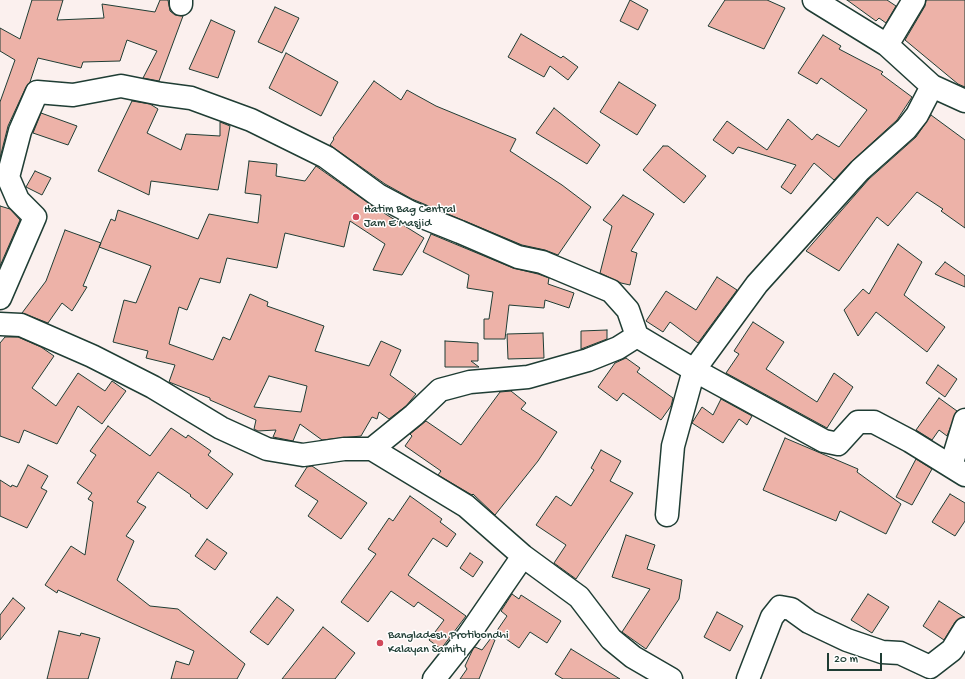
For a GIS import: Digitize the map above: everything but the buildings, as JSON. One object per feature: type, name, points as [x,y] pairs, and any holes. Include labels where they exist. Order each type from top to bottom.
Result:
[{"type":"street","points":[[814,0],[887,45],[932,86],[965,101]]},
{"type":"street","points":[[887,45],[914,0]]},
{"type":"street","points":[[0,298],[35,218],[18,200],[8,177],[20,130],[37,92],[73,95],[121,86],[191,98],[251,120],[326,157],[378,195],[410,212],[518,258],[542,262],[611,291],[628,310],[637,336],[694,370],[824,442],[838,444],[858,422],[874,422],[910,441],[958,470],[965,420]]},
{"type":"street","points":[[667,515],[673,446],[694,370],[757,284],[860,170],[906,129],[917,115],[932,86]]},
{"type":"street","points":[[0,324],[21,325],[92,356],[153,387],[221,428],[267,449],[303,455],[344,449],[372,448],[466,506],[523,556],[579,597],[611,639],[634,657],[671,679]]},
{"type":"street","points":[[372,448],[414,415],[440,390],[470,382],[528,377],[588,360],[618,348],[637,336]]},
{"type":"street","points":[[434,679],[468,636],[523,556]]},
{"type":"street","points":[[748,679],[772,617],[780,607],[791,609],[809,622],[847,640],[882,652],[900,653],[930,667],[952,650],[965,629]]},
{"type":"place","name":"Hatim Bag Central Jam E Masjid","points":[[356,217]]},
{"type":"place","name":"Bangladesh Protibondhi Kalayan Samity","points":[[380,643]]}]
